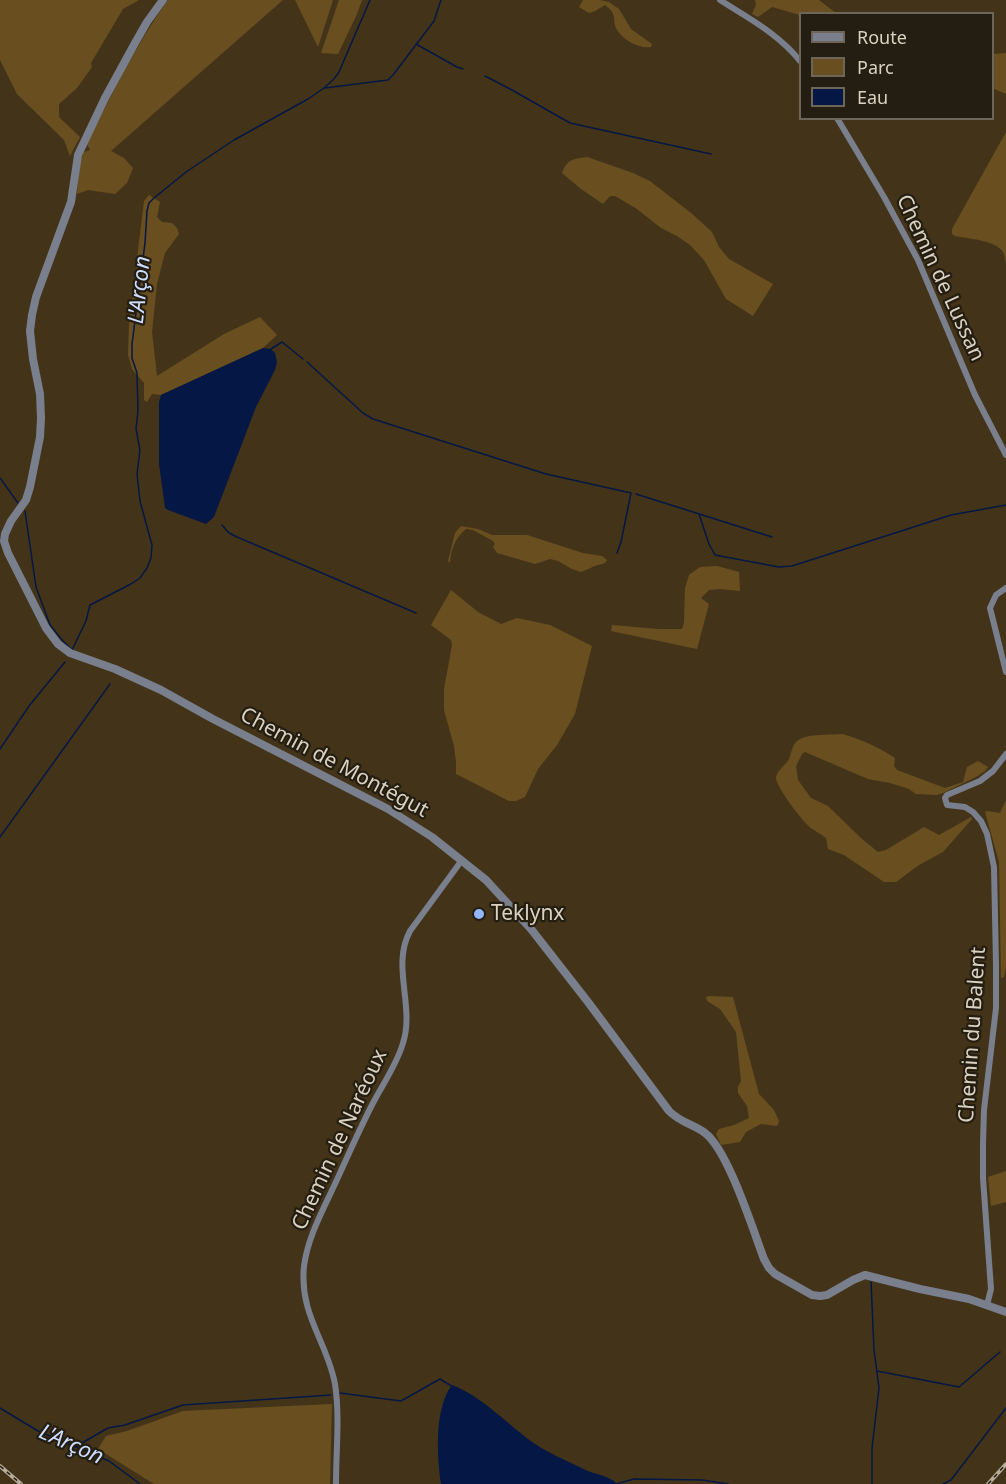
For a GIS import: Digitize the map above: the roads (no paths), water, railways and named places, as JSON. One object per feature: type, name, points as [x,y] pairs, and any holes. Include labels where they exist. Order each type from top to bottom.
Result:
[{"type":"street","points":[[3,537],[28,493],[40,437],[40,394],[30,332],[32,315],[36,297],[71,202],[76,160],[105,98],[135,43],[163,0]]},
{"type":"street","points":[[720,0],[780,39],[799,59]]},
{"type":"street","name":"Chemin de Lussan","points":[[838,120],[918,260],[975,395],[1006,455]]},
{"type":"street","name":"Chemin de Montégut","points":[[3,537],[12,562],[46,628],[58,644],[70,653],[161,690],[388,809],[432,837],[486,880],[531,929],[669,1112],[676,1119],[705,1133],[713,1141],[736,1186],[764,1259],[775,1274],[812,1295],[827,1295],[865,1275],[969,1299],[1006,1312]]},
{"type":"street","points":[[1006,588],[996,595],[990,608],[1006,672]]},
{"type":"street","name":"Chemin du Balent","points":[[987,1305],[991,1289],[983,1178],[983,1143],[984,1110],[996,1008],[994,867],[987,834],[981,821],[965,807],[947,805],[945,798],[947,795],[980,781],[993,771],[1006,754]]},
{"type":"street","name":"Chemin de Naréoux","points":[[336,1484],[337,1411],[334,1383],[306,1302],[303,1278],[306,1254],[352,1146],[402,1046],[407,1022],[402,963],[405,942],[410,931],[462,860]]},
{"type":"water","points":[[263,348],[271,349],[275,353],[277,362],[275,370],[256,407],[214,517],[206,524],[168,510],[165,508],[159,464],[161,395]]},
{"type":"water","points":[[452,1385],[474,1396],[541,1447],[588,1471],[607,1477],[617,1484],[441,1484],[438,1433],[442,1406]]},
{"type":"waterway","name":"L'Arçon","points":[[25,511],[36,587],[50,625],[72,650],[86,621],[90,605],[140,578],[151,558],[152,545],[140,501],[137,474],[140,450],[136,429],[137,373],[132,358],[149,203],[186,172],[234,140],[308,99],[334,79],[370,0]]},
{"type":"waterway","points":[[325,88],[388,80],[434,21],[441,0]]},
{"type":"waterway","points":[[416,44],[463,69]]},
{"type":"waterway","points":[[485,76],[570,123],[711,154]]},
{"type":"waterway","points":[[271,349],[282,342],[303,359]]},
{"type":"waterway","points":[[307,362],[363,413],[373,419],[546,474],[631,493],[617,553]]},
{"type":"waterway","points":[[0,478],[18,503]]},
{"type":"waterway","points":[[636,494],[772,537]]},
{"type":"waterway","points":[[699,514],[715,555],[779,567],[792,566],[951,515],[1006,505]]},
{"type":"waterway","points":[[222,525],[229,533],[237,537],[416,613]]},
{"type":"waterway","name":"L'Arçon","points":[[0,749],[29,706],[65,662]]},
{"type":"waterway","points":[[0,837],[110,684]]},
{"type":"waterway","points":[[871,1282],[874,1350],[879,1388],[872,1448],[872,1484]]},
{"type":"waterway","points":[[877,1371],[959,1387],[1000,1352]]},
{"type":"waterway","points":[[340,1393],[401,1401],[440,1379],[453,1387]]},
{"type":"waterway","points":[[75,1447],[108,1428],[125,1425],[183,1405],[331,1395]]},
{"type":"waterway","name":"L'Arçon","points":[[0,1408],[38,1431],[109,1461],[140,1484]]},
{"type":"waterway","points":[[943,1484],[951,1480],[1006,1408]]},
{"type":"waterway","points":[[616,1484],[634,1479],[702,1480],[728,1484]]},
{"type":"railway","points":[[988,1484],[1006,1464]]},
{"type":"railway","points":[[0,1466],[21,1484]]},
{"type":"place","name":"Teklynx","points":[[479,914]]}]
